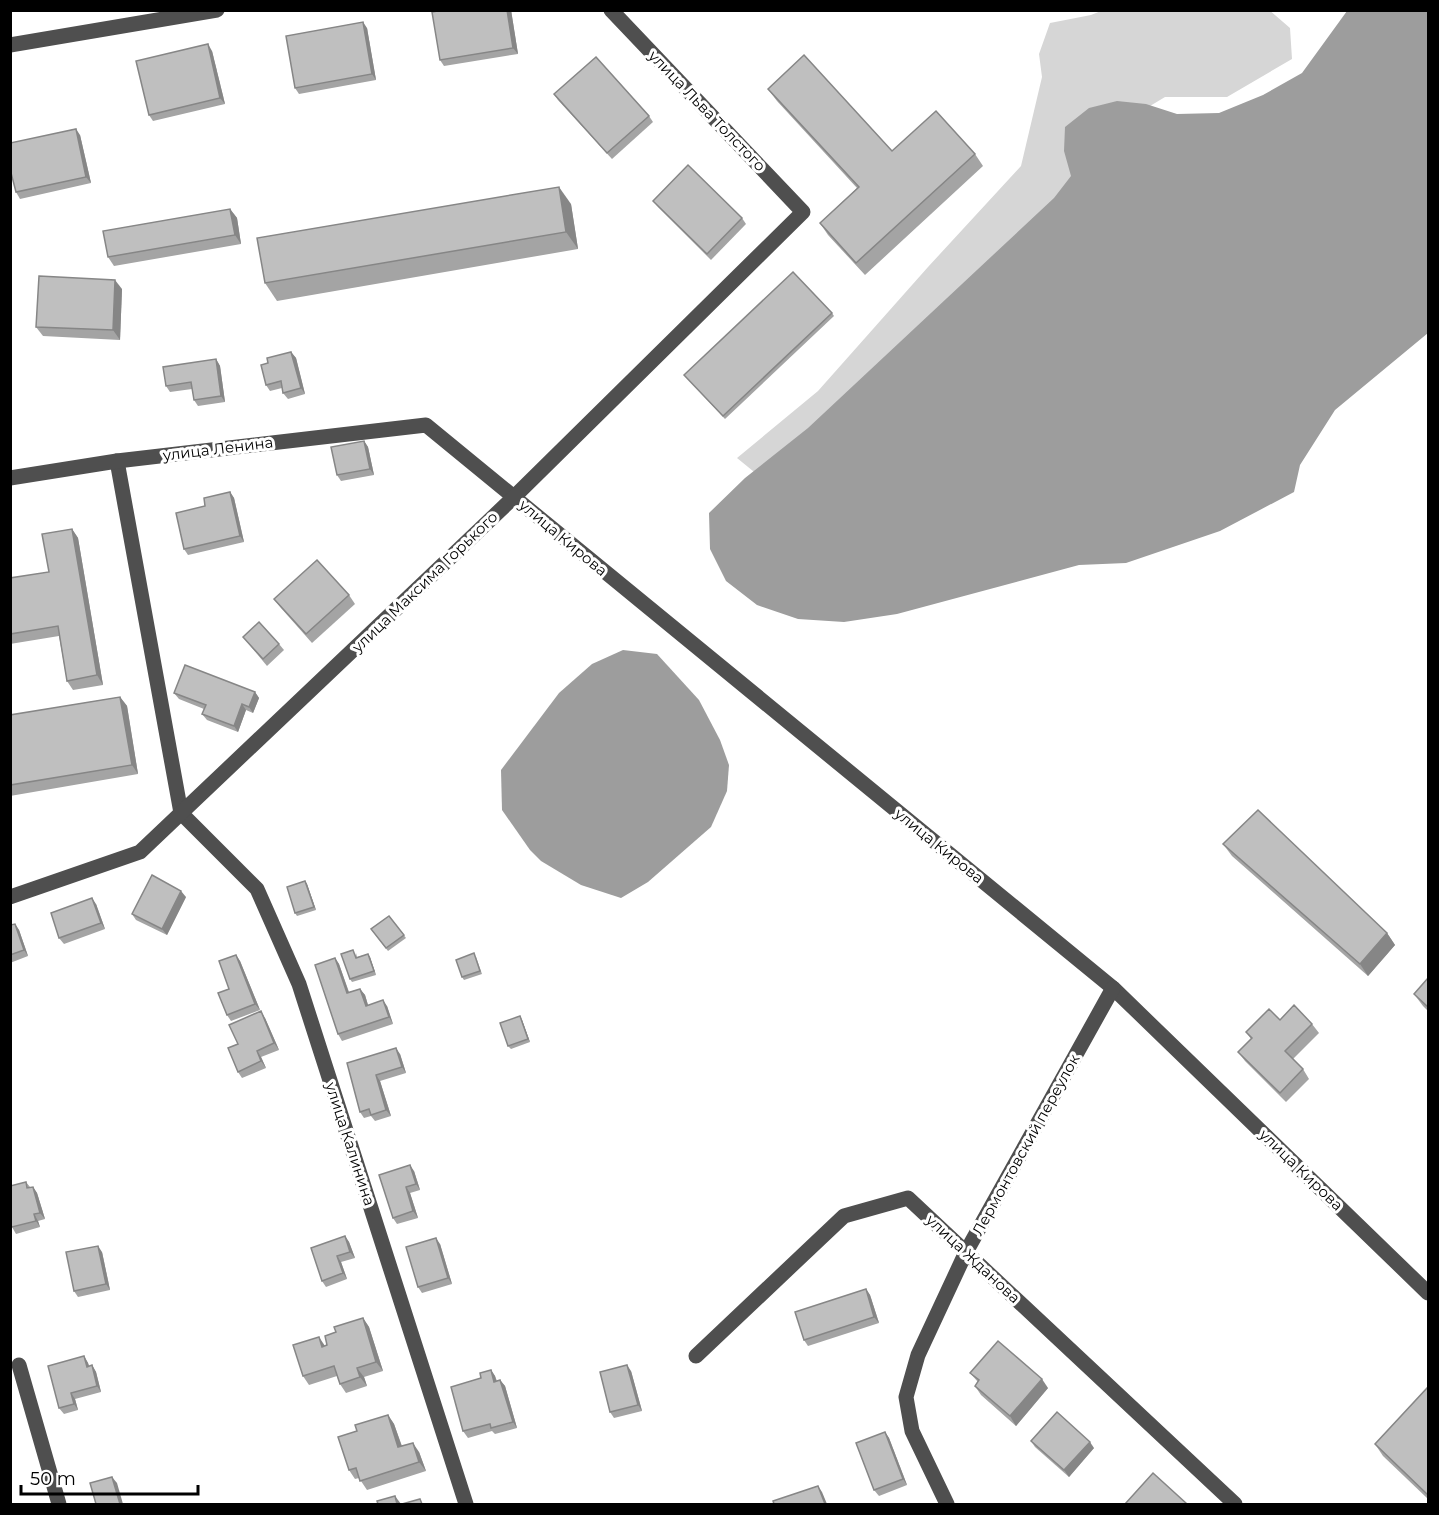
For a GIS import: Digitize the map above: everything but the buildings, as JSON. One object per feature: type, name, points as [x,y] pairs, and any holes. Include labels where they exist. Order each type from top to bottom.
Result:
[{"type":"street","points":[[10,45],[217,10]]},
{"type":"street","name":"улица Льва Толстого","points":[[611,10],[803,212]]},
{"type":"street","name":"улица Максима Горького","points":[[10,897],[140,852],[514,497],[803,212]]},
{"type":"street","name":"улица Кирова","points":[[426,425],[1113,988],[1428,1293]]},
{"type":"street","name":"улица Ленина","points":[[10,478],[117,461],[426,425]]},
{"type":"street","points":[[117,461],[181,813]]},
{"type":"street","name":"улица Калинина","points":[[181,813],[257,890],[299,984],[466,1504]]},
{"type":"street","name":"Лермонтовский переулок","points":[[947,1504],[912,1431],[906,1397],[918,1355],[966,1252],[1113,988]]},
{"type":"street","name":"улица Жданова","points":[[696,1356],[844,1216],[908,1198],[1235,1504]]},
{"type":"street","points":[[19,1365],[59,1504]]},
{"type":"shaded area","points":[[1269,10],[1290,28],[1292,59],[1227,97],[1165,97],[1130,118],[1115,164],[764,480],[737,458],[818,391],[1021,166],[1042,77],[1039,54],[1050,23],[1101,11]]},
{"type":"shaded area","points":[[1347,11],[1428,11],[1428,333],[1335,410],[1300,465],[1294,492],[1220,531],[1126,563],[1079,565],[897,614],[844,622],[798,619],[757,605],[726,581],[710,549],[709,513],[745,478],[808,428],[1054,198],[1071,176],[1064,151],[1065,127],[1089,108],[1117,101],[1146,104],[1177,114],[1219,113],[1263,95],[1302,73]]},
{"type":"shaded area","points":[[623,650],[657,654],[699,700],[720,740],[729,765],[727,791],[711,827],[648,882],[621,898],[581,885],[541,861],[530,850],[502,810],[501,770],[559,693],[592,664]]}]
